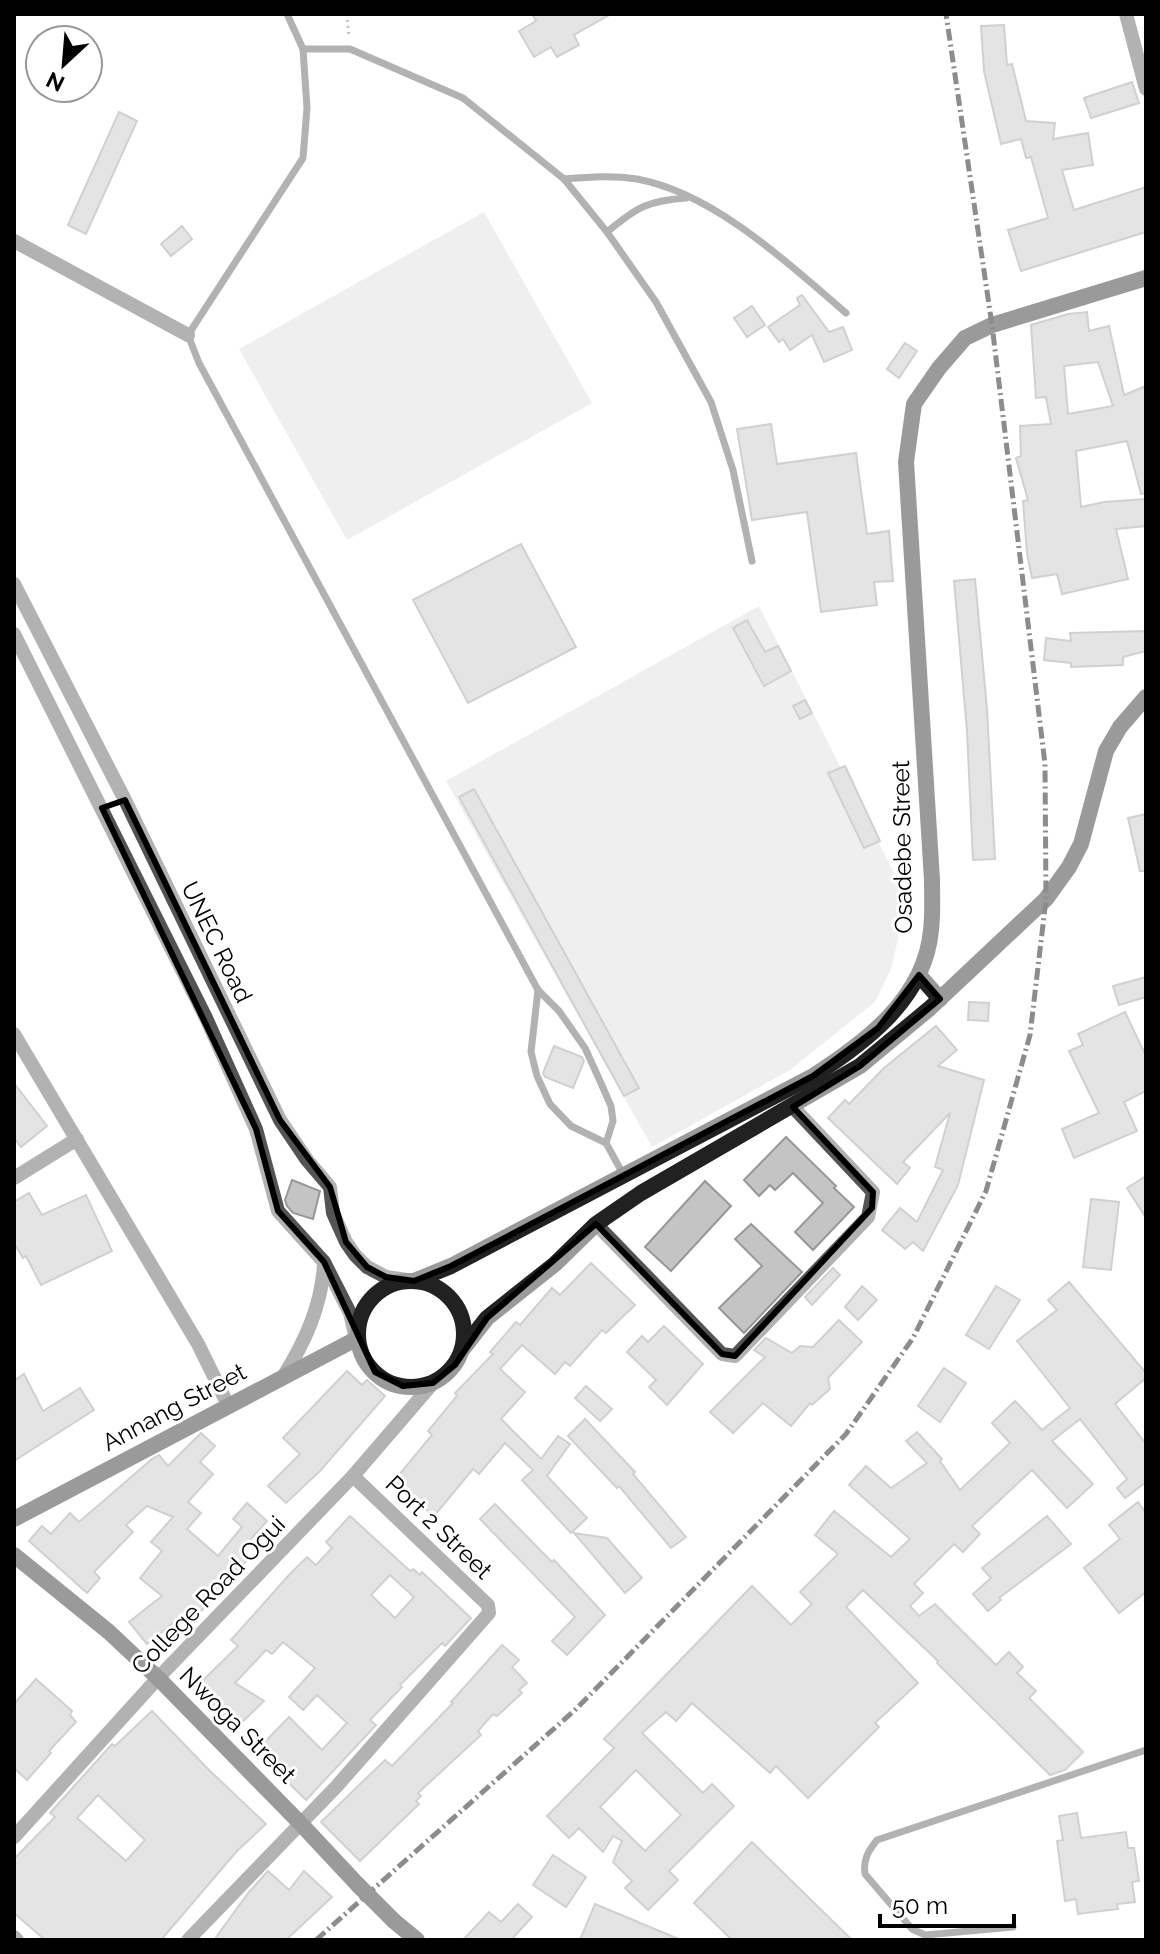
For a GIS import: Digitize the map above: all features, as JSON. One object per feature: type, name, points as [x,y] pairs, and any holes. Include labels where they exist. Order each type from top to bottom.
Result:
[{"type":"main road","name":"Osadebe Street","points":[[414,1281],[451,1266],[802,1081],[841,1058],[878,1028],[904,999],[919,975],[931,933],[932,880],[906,462],[914,404],[965,338],[992,325],[1146,278]]},
{"type":"main road","points":[[462,1350],[463,1326],[455,1303],[443,1291],[428,1283],[414,1281],[390,1285],[370,1299],[361,1313],[356,1339],[365,1360],[375,1372],[403,1386],[419,1387],[433,1383],[455,1365],[462,1350],[487,1318],[555,1264],[596,1224],[641,1193],[860,1066],[940,999],[1046,899],[1069,867],[1085,831],[1106,751],[1120,727],[1146,697]]},
{"type":"main road","points":[[919,975],[940,999]]},
{"type":"main road","name":"Annang Street","points":[[14,1519],[356,1339]]},
{"type":"main road","name":"Nwoga Street","points":[[14,1555],[109,1632],[158,1678],[358,1885],[417,1940]]},
{"type":"street","points":[[1126,14],[1146,89]]},
{"type":"street","points":[[14,241],[188,335]]},
{"type":"street","name":"UNEC Road","points":[[14,584],[125,800],[280,1120],[330,1187],[333,1213],[346,1242],[367,1267],[386,1277],[414,1281]]},
{"type":"street","name":"UNEC Road","points":[[14,634],[206,1018],[250,1115],[278,1211],[324,1262],[350,1313],[356,1339]]},
{"type":"street","points":[[102,808],[125,800]]},
{"type":"street","points":[[14,1034],[198,1344],[228,1405]]},
{"type":"street","points":[[596,1224],[722,1354],[735,1356],[868,1217],[872,1208],[873,1192],[793,1107]]},
{"type":"street","points":[[14,1178],[77,1139]]},
{"type":"street","points":[[283,1377],[312,1322],[324,1262]]},
{"type":"street","name":"College Road Ogui","points":[[14,1837],[158,1678],[353,1476],[433,1383]]},
{"type":"street","name":"Port 2 Street","points":[[301,1824],[489,1613],[488,1605],[353,1476]]},
{"type":"street","points":[[188,1940],[301,1824]]},
{"type":"lane","points":[[287,14],[303,49],[307,108],[303,158],[188,335],[199,363],[538,990],[559,1011],[585,1048],[611,1106],[613,1121],[606,1143]]},
{"type":"lane","points":[[303,49],[350,49],[463,98],[564,179],[607,232],[656,302],[711,402],[733,470],[752,561]]},
{"type":"lane","points":[[564,179],[608,176],[639,180],[691,198],[767,245],[846,313]]},
{"type":"lane","points":[[607,232],[631,212],[656,200],[691,198]]},
{"type":"lane","points":[[538,990],[531,1052],[537,1076],[550,1104],[571,1126],[606,1143],[623,1174]]},
{"type":"lane","points":[[1013,1927],[925,1935],[912,1929],[865,1874],[863,1864],[868,1851],[877,1840],[1146,1750]]},
{"type":"path","points":[[347,14],[350,49]]},
{"type":"highlighted area","points":[[125,800],[280,1120],[330,1187],[346,1242],[367,1267],[386,1277],[414,1281],[451,1266],[813,1076],[878,1028],[919,975],[940,999],[860,1066],[793,1107],[873,1192],[872,1208],[735,1356],[722,1354],[596,1224],[487,1318],[455,1365],[433,1383],[403,1386],[375,1372],[324,1262],[278,1211],[256,1129],[102,808]]},
{"type":"shaded area","points":[[484,212],[592,403],[347,540],[239,349]]},
{"type":"shaded area","points":[[759,606],[901,887],[898,939],[891,969],[875,1002],[790,1070],[652,1147],[446,781]]},
{"type":"building","points":[[532,14],[611,14],[574,35],[579,45],[557,57],[551,47],[534,57],[519,31],[536,21]]},
{"type":"building","points":[[1004,25],[1007,65],[1012,64],[1026,121],[1055,123],[1053,139],[1088,133],[1093,165],[1062,170],[1074,210],[1146,187],[1146,232],[1021,271],[1008,230],[1048,218],[1031,157],[1026,158],[1021,139],[1001,144],[984,71],[981,26]]},
{"type":"building","points":[[1132,82],[1139,103],[1091,118],[1084,98]]},
{"type":"building","points":[[119,112],[137,121],[86,234],[68,225]]},
{"type":"building","points":[[182,226],[192,239],[171,256],[161,244]]},
{"type":"building","points":[[802,295],[829,332],[843,327],[852,350],[824,362],[812,335],[790,350],[783,339],[779,342],[768,327],[800,305],[797,298]]},
{"type":"building","points":[[752,306],[765,325],[747,337],[734,318]]},
{"type":"building","points":[[1087,312],[1089,331],[1109,326],[1124,395],[1146,386],[1146,493],[1141,494],[1127,441],[1076,451],[1081,507],[1146,499],[1146,526],[1116,529],[1128,579],[1062,594],[1057,574],[1032,578],[1023,501],[1028,500],[1016,458],[1021,456],[1020,426],[1051,424],[1046,397],[1036,398],[1031,325]],"holes":[[[1098,362],[1113,406],[1068,414],[1064,366]]]},
{"type":"building","points":[[905,343],[917,351],[899,378],[887,369]]},
{"type":"building","points":[[771,424],[777,464],[856,453],[867,534],[889,531],[893,581],[874,582],[877,605],[821,612],[807,512],[752,520],[737,429]]},
{"type":"building","points":[[521,544],[576,647],[468,703],[413,600]]},
{"type":"building","points":[[975,579],[987,709],[995,859],[973,860],[967,731],[954,581]]},
{"type":"building","points":[[747,620],[765,652],[778,646],[791,671],[764,686],[733,628]]},
{"type":"building","points":[[1146,631],[1146,651],[1123,657],[1123,665],[1071,667],[1071,663],[1044,660],[1046,638],[1071,641],[1070,633]]},
{"type":"building","points":[[805,700],[812,713],[800,719],[793,706]]},
{"type":"building","points":[[845,766],[880,841],[864,848],[828,773]]},
{"type":"building","points":[[474,789],[639,1088],[624,1096],[459,797]]},
{"type":"building","points":[[1146,814],[1146,871],[1140,871],[1128,818]]},
{"type":"building","points":[[1146,977],[1146,997],[1119,1005],[1113,986]]},
{"type":"building","points":[[969,1002],[989,1003],[988,1021],[968,1020]]},
{"type":"building","points":[[1125,1012],[1146,1056],[1146,1091],[1124,1102],[1137,1131],[1074,1158],[1062,1129],[1099,1113],[1069,1051],[1083,1045],[1078,1034]]},
{"type":"building","points":[[936,1026],[957,1050],[938,1066],[984,1080],[958,1185],[923,1251],[913,1242],[905,1249],[882,1230],[900,1208],[917,1222],[943,1170],[935,1167],[950,1113],[903,1162],[910,1168],[897,1184],[828,1118],[845,1100],[849,1104],[884,1068]]},
{"type":"building","points":[[554,1046],[582,1057],[584,1061],[573,1088],[545,1077],[543,1073]]},
{"type":"building","points":[[14,1083],[47,1126],[21,1147],[14,1138]]},
{"type":"building","points":[[786,1137],[854,1207],[813,1250],[795,1232],[823,1203],[793,1173],[775,1190],[770,1185],[759,1196],[744,1180]]},
{"type":"building","points":[[1146,1176],[1146,1218],[1127,1188]]},
{"type":"building","points":[[292,1180],[320,1191],[313,1219],[293,1213],[287,1206],[285,1200]]},
{"type":"building","points":[[705,1181],[731,1206],[671,1271],[645,1247]]},
{"type":"building","points":[[29,1193],[42,1215],[86,1195],[112,1251],[41,1285],[26,1256],[23,1258],[14,1243],[14,1202]]},
{"type":"building","points":[[1091,1199],[1119,1202],[1111,1270],[1083,1267]]},
{"type":"building","points":[[751,1224],[802,1272],[744,1333],[719,1308],[762,1266],[735,1239]]},
{"type":"building","points":[[591,1263],[635,1305],[606,1333],[602,1330],[570,1366],[565,1362],[555,1374],[522,1345],[500,1369],[525,1392],[501,1419],[541,1459],[558,1436],[570,1444],[547,1476],[587,1518],[571,1533],[522,1480],[533,1470],[505,1443],[479,1474],[473,1469],[434,1516],[393,1482],[432,1435],[428,1431],[457,1396],[455,1393],[493,1354],[490,1352],[516,1322],[520,1325],[552,1288],[560,1295]]},
{"type":"building","points":[[833,1268],[840,1275],[812,1305],[805,1297]]},
{"type":"building","points":[[1069,1282],[1146,1373],[1146,1378],[1115,1404],[1146,1444],[1146,1482],[1125,1498],[1117,1488],[1127,1479],[1080,1419],[1052,1441],[1093,1484],[1067,1508],[1032,1470],[972,1526],[980,1534],[963,1552],[954,1544],[914,1584],[923,1593],[910,1606],[919,1616],[935,1604],[996,1665],[1009,1652],[1023,1667],[1017,1673],[1036,1691],[1029,1698],[1083,1752],[1065,1770],[1050,1775],[863,1590],[846,1607],[918,1683],[875,1723],[879,1727],[808,1798],[776,1766],[770,1773],[692,1703],[676,1721],[666,1712],[642,1733],[703,1793],[712,1784],[734,1806],[669,1871],[678,1880],[648,1910],[625,1888],[632,1881],[613,1862],[622,1841],[613,1836],[603,1852],[579,1828],[569,1838],[547,1816],[614,1748],[604,1739],[752,1586],[791,1625],[812,1604],[800,1592],[838,1554],[815,1535],[834,1511],[891,1557],[910,1539],[849,1485],[866,1466],[891,1488],[927,1463],[906,1441],[917,1432],[942,1459],[940,1461],[960,1490],[1010,1443],[992,1423],[1015,1401],[1042,1430],[1070,1408],[1017,1341],[1057,1310],[1048,1300]],"holes":[[[636,1770],[681,1815],[645,1851],[600,1807]]]},
{"type":"building","points":[[862,1286],[877,1300],[858,1320],[845,1307]]},
{"type":"building","points":[[996,1286],[1020,1300],[989,1349],[966,1335]]},
{"type":"building","points":[[839,1320],[862,1342],[828,1378],[830,1389],[812,1405],[810,1403],[791,1426],[763,1403],[733,1433],[710,1412],[765,1357],[754,1350],[766,1338],[792,1353],[800,1346],[813,1347]]},
{"type":"building","points":[[664,1326],[703,1364],[667,1405],[649,1387],[656,1380],[627,1352],[642,1336],[648,1342]]},
{"type":"building","points":[[944,1368],[966,1383],[940,1422],[918,1406]]},
{"type":"building","points":[[347,1371],[362,1385],[367,1380],[385,1396],[320,1471],[286,1503],[268,1486],[300,1454],[283,1438]]},
{"type":"building","points":[[24,1374],[43,1411],[80,1388],[94,1410],[14,1461],[14,1381]]},
{"type":"building","points":[[586,1386],[612,1409],[600,1421],[575,1398]]},
{"type":"building","points":[[585,1419],[635,1472],[633,1474],[686,1537],[671,1548],[619,1486],[617,1488],[568,1436]]},
{"type":"building","points":[[201,1433],[215,1446],[200,1462],[213,1474],[188,1502],[201,1513],[187,1529],[218,1556],[242,1527],[233,1519],[247,1503],[267,1521],[241,1550],[250,1557],[192,1621],[184,1614],[147,1644],[129,1622],[162,1596],[140,1578],[162,1551],[151,1542],[173,1517],[147,1506],[126,1525],[133,1532],[94,1572],[100,1578],[87,1593],[29,1541],[42,1526],[51,1534],[70,1513],[79,1522],[152,1459],[159,1455],[168,1466]]},
{"type":"building","points":[[1138,1502],[1146,1513],[1146,1592],[1119,1613],[1084,1568],[1120,1539],[1109,1525]]},
{"type":"building","points":[[495,1504],[552,1562],[554,1560],[605,1615],[567,1655],[552,1641],[575,1617],[480,1519]]},
{"type":"building","points":[[350,1516],[410,1571],[413,1569],[420,1575],[422,1572],[471,1618],[445,1646],[442,1643],[400,1685],[402,1687],[370,1720],[376,1725],[306,1800],[256,1751],[289,1717],[322,1750],[347,1723],[317,1695],[303,1710],[289,1697],[315,1668],[283,1642],[272,1654],[266,1650],[235,1683],[264,1701],[234,1730],[194,1689],[238,1646],[231,1640],[289,1575],[307,1557],[316,1565],[332,1548],[326,1542]],"holes":[[[390,1575],[414,1597],[395,1618],[371,1595]]]},
{"type":"building","points":[[1047,1516],[1071,1544],[999,1598],[1001,1600],[988,1611],[973,1594],[991,1578],[982,1568]]},
{"type":"building","points":[[574,1533],[607,1538],[642,1578],[625,1593]]},
{"type":"building","points":[[502,1645],[519,1660],[512,1667],[527,1683],[519,1690],[522,1693],[497,1716],[493,1714],[478,1731],[481,1735],[418,1793],[421,1796],[416,1801],[419,1804],[360,1861],[321,1822],[385,1760],[392,1766],[453,1703]]},
{"type":"building","points":[[36,1679],[72,1711],[70,1715],[76,1722],[27,1780],[14,1768],[14,1704]]},
{"type":"building","points":[[152,1711],[266,1824],[237,1851],[161,1940],[45,1940],[14,1913],[14,1859],[55,1817],[50,1813],[112,1744],[115,1746]],"holes":[[[98,1795],[145,1840],[126,1861],[77,1818]]]},
{"type":"building","points":[[1077,1813],[1081,1838],[1126,1832],[1128,1848],[1134,1848],[1139,1881],[1132,1882],[1135,1902],[1117,1904],[1118,1909],[1078,1914],[1076,1899],[1065,1901],[1057,1841],[1063,1840],[1059,1816]]},
{"type":"building","points":[[752,1842],[852,1940],[732,1940],[694,1903]]},
{"type":"building","points":[[553,1855],[586,1877],[566,1907],[533,1885]]},
{"type":"building","points":[[268,1871],[289,1890],[304,1871],[332,1897],[286,1940],[214,1940],[249,1892]]},
{"type":"building","points":[[518,1904],[532,1917],[511,1940],[463,1940],[489,1912],[501,1922]]},
{"type":"building","points":[[595,1904],[681,1940],[580,1940]]},
{"type":"railway","points":[[316,1940],[575,1710],[846,1434],[913,1338],[986,1191],[1030,1035],[1046,899],[1045,764],[992,325],[946,14]]}]
